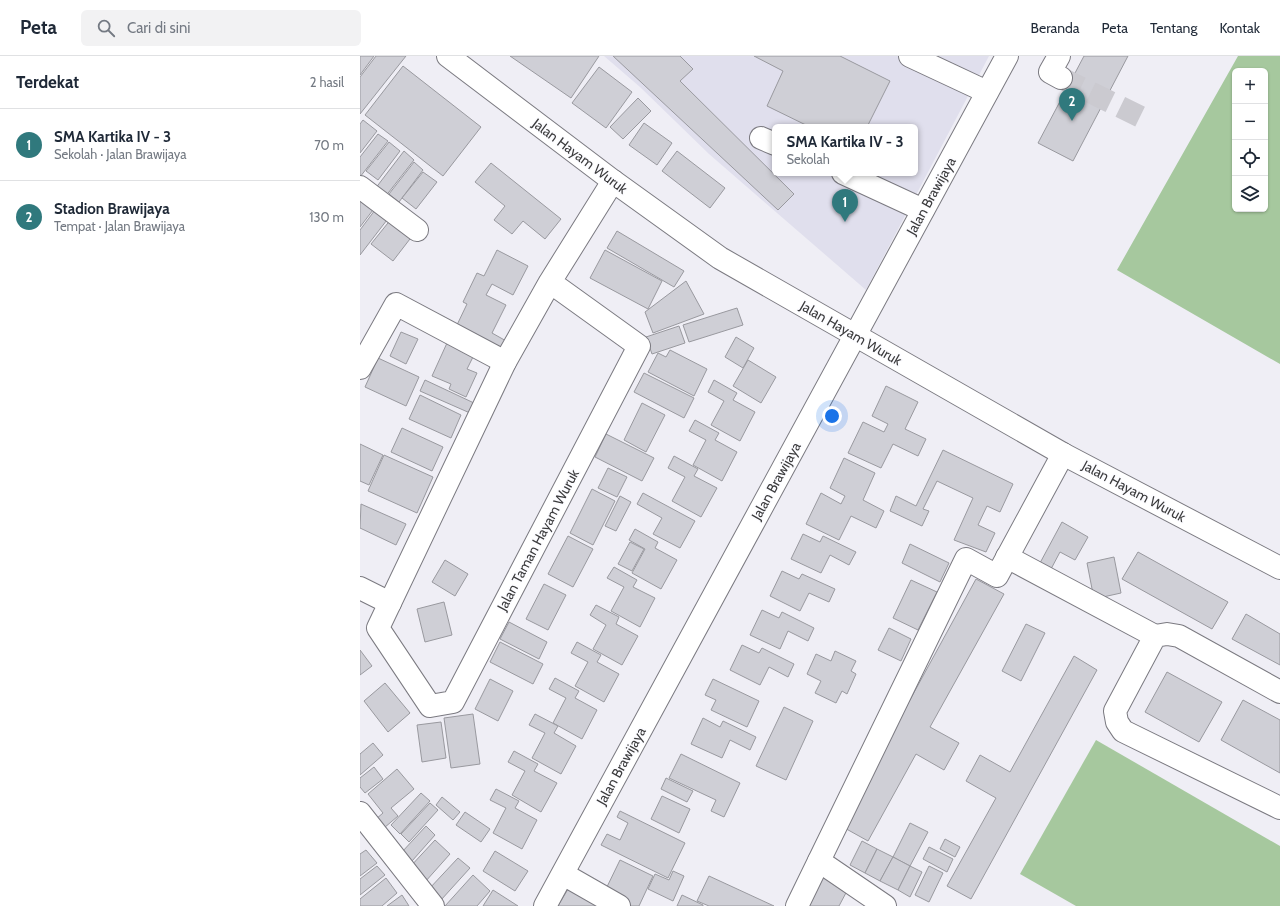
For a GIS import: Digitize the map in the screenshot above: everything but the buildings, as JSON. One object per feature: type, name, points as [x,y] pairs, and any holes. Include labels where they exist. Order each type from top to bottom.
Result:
[{"type":"street","name":"Jalan Hayam Wuruk","points":[[448,56],[613,181],[720,258],[1063,454],[1280,568]]},
{"type":"street","points":[[910,56],[987,92]]},
{"type":"street","name":"Jalan Brawijaya","points":[[545,906],[1007,56]]},
{"type":"street","points":[[1059,56],[1050,72],[1061,78]]},
{"type":"street","points":[[849,176],[923,210]]},
{"type":"street","name":"Jalan Taman Hayam Wuruk","points":[[550,282],[639,346],[453,702],[430,706],[378,628],[504,362],[550,282],[613,181]]},
{"type":"street","points":[[360,187],[417,230]]},
{"type":"street","points":[[360,368],[396,304],[504,362]]},
{"type":"street","points":[[797,906],[966,559],[997,576],[1063,454]]},
{"type":"street","points":[[1007,557],[1155,636],[1167,634],[1179,636],[1280,692]]},
{"type":"street","points":[[360,588],[390,603]]},
{"type":"street","points":[[1155,636],[1115,711],[1117,722],[1123,731],[1280,808]]},
{"type":"street","points":[[360,813],[433,906]]},
{"type":"street","points":[[819,861],[885,906]]},
{"type":"street","points":[[562,874],[619,906]]},
{"type":"shaded area","points":[[604,56],[989,56],[866,290],[709,154],[640,87]]},
{"type":"green space","points":[[1238,56],[1280,56],[1280,364],[1117,270]]},
{"type":"green space","points":[[1096,740],[1280,846],[1280,906],[1076,906],[1020,874]]},
{"type":"tunnel","points":[[1061,78],[1143,118]]},
{"type":"place","name":"Stadion Brawijaya","points":[[1072,121]]},
{"type":"place","name":"SMA Kartika IV - 3","points":[[845,222]]}]
